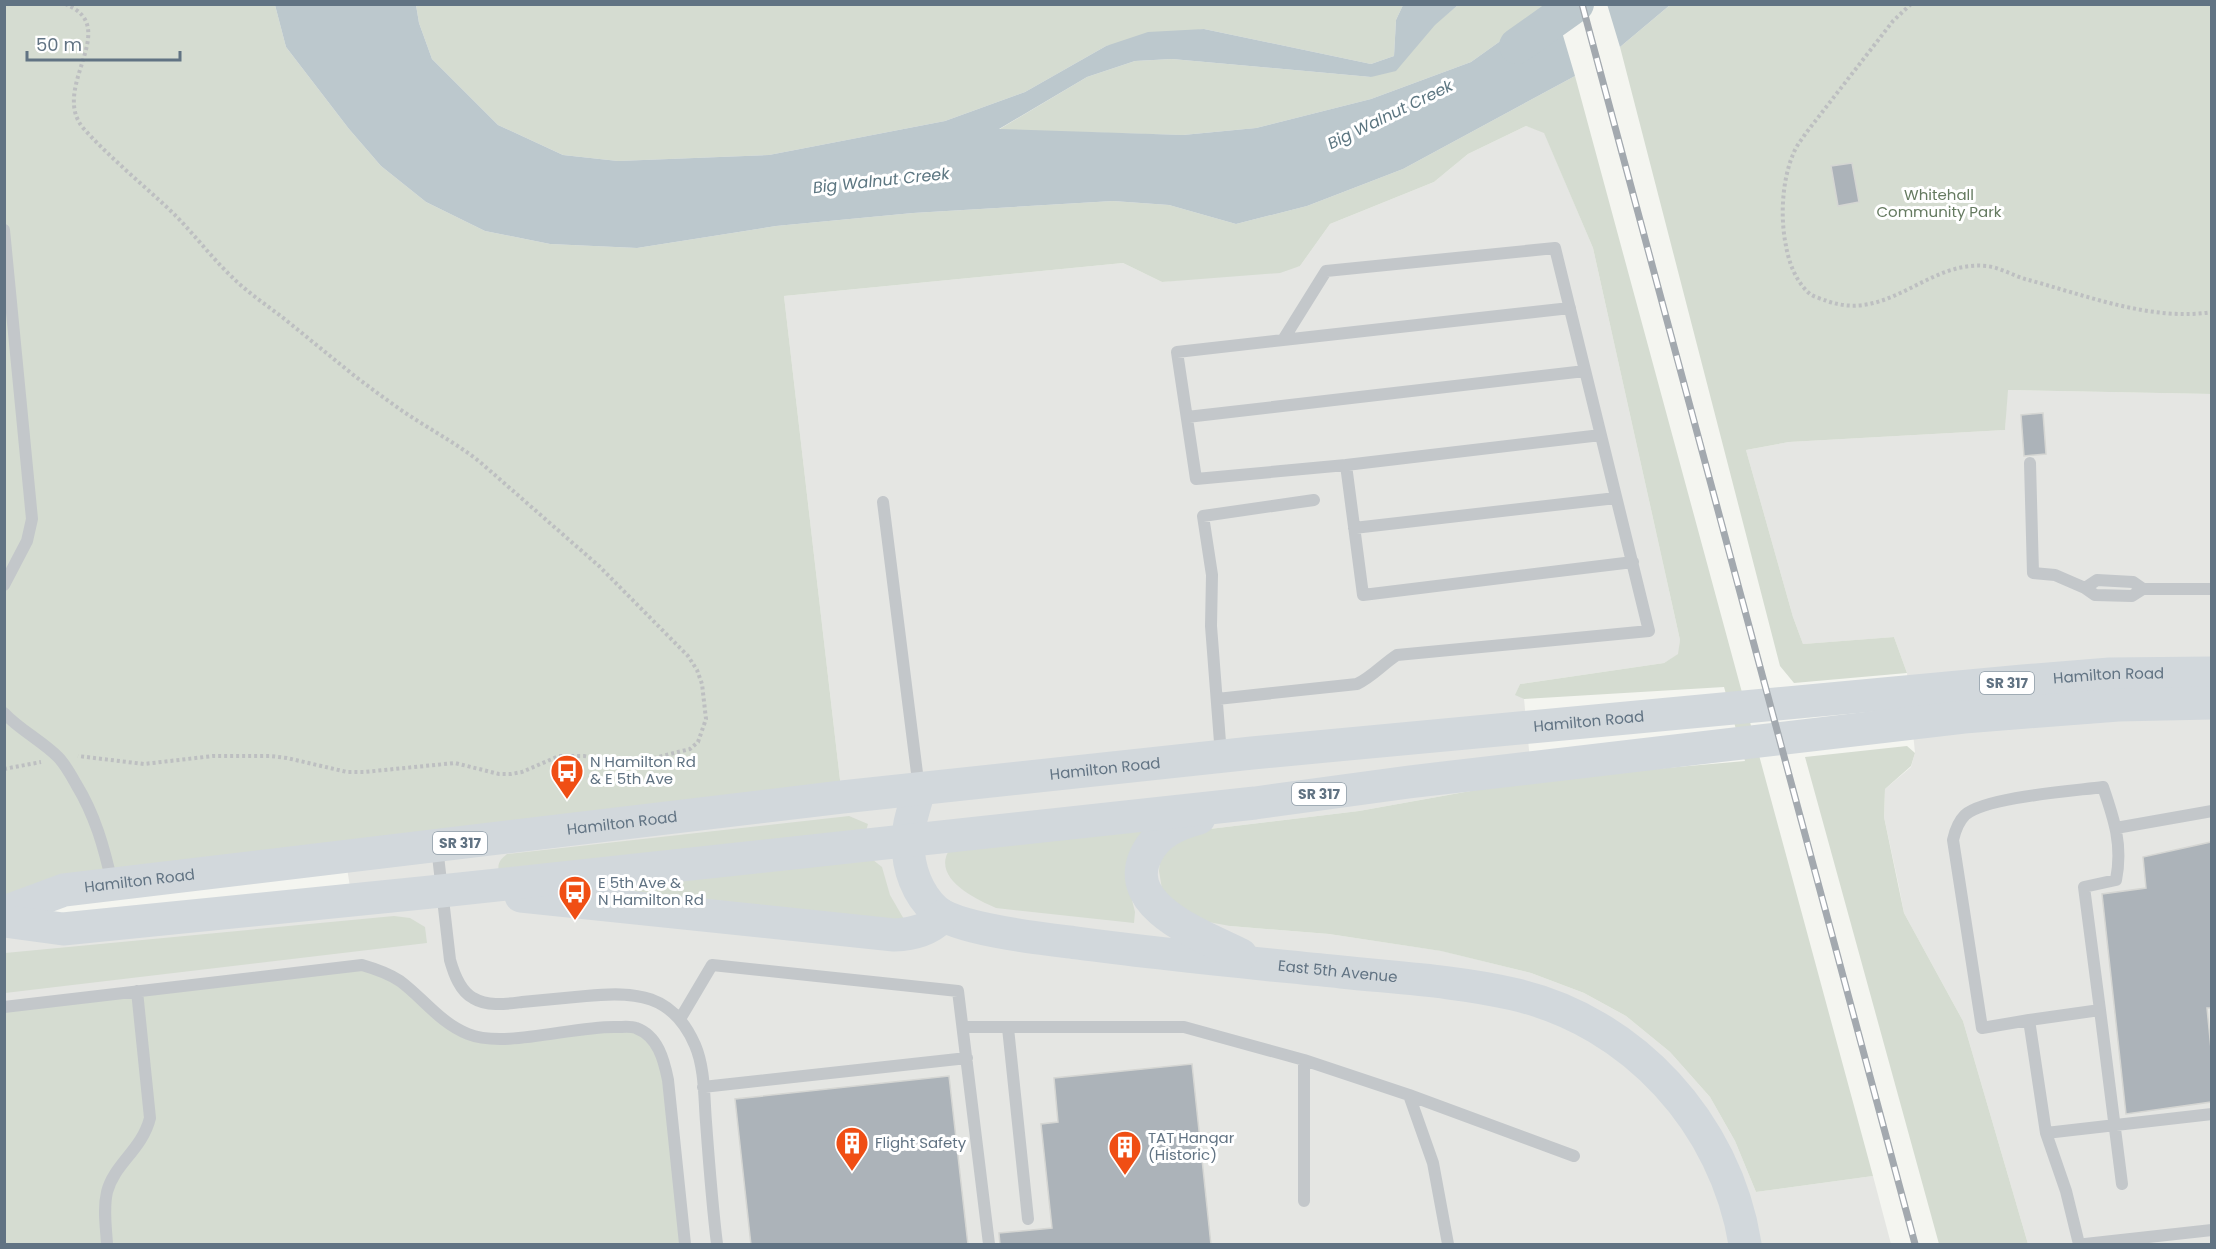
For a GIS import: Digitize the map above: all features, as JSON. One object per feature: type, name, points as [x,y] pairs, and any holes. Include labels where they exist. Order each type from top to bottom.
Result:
[{"type":"main road","name":"Hamilton Road","points":[[4,912],[64,890],[842,797],[1221,756],[2023,681],[2110,674],[2211,673]]},
{"type":"main road","name":"Hamilton Road","points":[[4,921],[63,929],[1255,803],[1409,782],[1964,717],[2118,705],[2211,703]]},
{"type":"main road","name":"East 5th Avenue","points":[[919,790],[907,841],[911,867],[918,888],[929,904],[952,921],[1037,937],[1166,954],[1442,982],[1512,994],[1548,1004],[1610,1036],[1660,1077],[1683,1101],[1702,1128],[1731,1188],[1741,1219],[1745,1245]]},
{"type":"main road","points":[[1255,803],[1174,826],[1151,845],[1144,858],[1142,873],[1149,899],[1166,915],[1256,963]]},
{"type":"main road","points":[[449,890],[894,935],[925,930],[943,916]]},
{"type":"lane","points":[[4,230],[32,519],[27,541],[4,585]]},
{"type":"lane","points":[[1217,699],[1357,684],[1368,679],[1396,655],[1649,631],[1555,248],[1326,271],[1283,340]]},
{"type":"lane","points":[[1569,308],[1177,352],[1196,479],[1346,465],[1601,435]]},
{"type":"lane","points":[[1186,417],[1585,371]]},
{"type":"lane","points":[[2030,463],[2033,573],[2055,575],[2085,588],[2097,580],[2133,582],[2144,589],[2211,589]]},
{"type":"lane","points":[[1346,465],[1363,595],[1633,562]]},
{"type":"lane","points":[[1354,528],[1616,498]]},
{"type":"lane","points":[[1221,756],[1211,626],[1212,575],[1203,516],[1314,500]]},
{"type":"lane","points":[[883,502],[919,790]]},
{"type":"lane","points":[[4,713],[58,757],[89,805],[103,841],[112,884]]},
{"type":"lane","points":[[2100,1010],[1982,1028],[1953,840],[1957,825],[1965,815],[1989,803],[2103,787],[2116,828],[2120,861],[2116,880],[2084,887],[2100,1010],[2114,1125],[2122,1184]]},
{"type":"lane","points":[[2116,828],[2211,811]]},
{"type":"lane","points":[[437,845],[449,890],[453,973],[460,986],[471,998],[483,1003],[501,1004],[605,994],[637,995],[658,1001],[672,1010],[680,1019],[696,1047],[703,1087],[717,1245]]},
{"type":"lane","points":[[4,1007],[362,965],[383,971],[401,982],[451,1026],[470,1035],[499,1039],[607,1026],[636,1028],[651,1038],[663,1055],[668,1080],[685,1245]]},
{"type":"lane","points":[[680,1019],[712,965],[958,991],[989,1245]]},
{"type":"lane","points":[[107,1245],[104,1209],[107,1190],[115,1175],[146,1134],[150,1118],[138,991]]},
{"type":"lane","points":[[2030,1020],[2046,1133],[2066,1191],[2079,1245]]},
{"type":"lane","points":[[963,1027],[1184,1028],[1304,1060],[1410,1095],[1574,1156]]},
{"type":"lane","points":[[1008,1028],[1028,1219]]},
{"type":"lane","points":[[703,1087],[967,1058]]},
{"type":"lane","points":[[1304,1060],[1304,1201]]},
{"type":"lane","points":[[1410,1095],[1433,1163],[1448,1245]]},
{"type":"lane","points":[[2046,1133],[2211,1114]]},
{"type":"lane","points":[[2085,1245],[2211,1230]]},
{"type":"path","points":[[4,770],[58,757],[77,755],[144,764],[213,756],[270,756],[347,772],[455,763],[499,774],[511,774],[528,770],[559,756],[584,756],[630,764],[690,749],[698,742],[706,719],[702,684],[688,656],[599,566],[480,462],[403,411],[235,280],[174,214],[83,128],[73,108],[73,94],[89,43],[89,30],[79,12],[66,4]]},
{"type":"path","points":[[1911,4],[1893,21],[1806,132],[1794,152],[1785,187],[1784,237],[1790,266],[1810,295],[1839,305],[1872,305],[1944,272],[1971,265],[1989,266],[2020,277],[2129,307],[2164,313],[2197,315],[2211,312]]},
{"type":"shaded area","points":[[1526,126],[1544,132],[1593,248],[1680,640],[1679,654],[1664,663],[1520,684],[1516,694],[1524,699],[1532,780],[1359,811],[1201,830],[1230,926],[1329,934],[1442,951],[1531,973],[1584,993],[1626,1016],[1670,1052],[1710,1097],[1735,1141],[1756,1192],[1873,1176],[1891,1244],[5,1244],[5,921],[352,900],[345,855],[842,797],[784,296],[1123,263],[1162,282],[1300,266],[1330,224],[1434,182],[1468,154]]},
{"type":"shaded area","points":[[2007,390],[2211,394],[2211,1244],[2028,1244],[1963,1021],[1904,913],[1884,817],[1885,789],[1911,767],[1915,753],[1907,673],[1894,637],[1803,644],[1793,617],[1746,450],[1789,442],[2005,430]]},
{"type":"green space","points":[[4,5],[275,5],[286,47],[349,129],[381,166],[426,202],[485,231],[550,244],[637,248],[776,226],[913,213],[1113,201],[1169,205],[1236,224],[1307,206],[1403,169],[1575,76],[1873,1176],[1756,1192],[1735,1141],[1710,1097],[1670,1052],[1626,1016],[1584,993],[1531,973],[1441,951],[1329,934],[1230,926],[1192,919],[1162,889],[1160,860],[1177,840],[1201,830],[1359,811],[1532,780],[1745,761],[1724,687],[1524,699],[1515,695],[1520,684],[1664,663],[1678,654],[1680,640],[1593,248],[1544,133],[1526,126],[1468,154],[1434,182],[1330,224],[1300,266],[1280,273],[1162,282],[1123,263],[784,296],[842,797],[5,912]]},
{"type":"green space","points":[[416,5],[1403,5],[1396,20],[1394,56],[1371,64],[1204,29],[1106,46],[1025,92],[945,121],[769,155],[618,161],[563,155],[498,125],[432,59],[419,23]]},
{"type":"green space","points":[[1458,5],[1551,5],[1471,62],[1371,99],[1256,128],[1183,135],[998,130],[1087,77],[1135,61],[1172,59],[1371,77]]},
{"type":"green space","name":"Whitehall Community Park","points":[[1670,5],[2211,5],[2211,394],[2008,390],[2005,430],[1789,442],[1746,450],[1793,617],[1803,644],[1894,637],[1907,673],[1794,683],[1780,666],[1620,47]]},
{"type":"green space","points":[[1907,746],[1915,753],[1911,766],[1885,789],[1884,817],[1904,913],[1963,1021],[2028,1244],[1939,1244],[1805,757]]},
{"type":"green space","points":[[849,816],[868,824],[866,831],[499,873],[498,867],[507,854]]},
{"type":"green space","points":[[1147,824],[1130,892],[1135,912],[1134,923],[996,908],[956,885],[946,867],[946,857],[952,846]]},
{"type":"green space","points":[[868,856],[882,867],[890,895],[905,921],[623,890],[622,884]]},
{"type":"green space","points":[[394,916],[410,918],[425,927],[427,943],[5,993],[5,953]]},
{"type":"green space","points":[[333,968],[383,971],[470,1035],[636,1028],[663,1055],[685,1244],[5,1244],[4,1007]]},
{"type":"water","points":[[1607,4],[1670,4],[1670,5],[1620,47]]},
{"type":"water","points":[[275,5],[416,5],[419,23],[432,59],[498,125],[563,155],[618,161],[769,155],[945,121],[1025,92],[1106,46],[1148,32],[1204,29],[1371,64],[1394,56],[1396,20],[1403,5],[1458,5],[1435,25],[1396,71],[1371,77],[1172,59],[1135,61],[1087,77],[999,129],[1183,135],[1256,128],[1371,99],[1471,62],[1551,5],[1554,5],[1575,76],[1403,169],[1307,206],[1236,224],[1169,205],[1113,201],[913,213],[776,226],[637,248],[550,244],[485,231],[426,202],[381,166],[349,129],[286,47]]},
{"type":"building","points":[[1852,163],[1859,202],[1838,206],[1831,166]]},
{"type":"building","points":[[2043,413],[2046,454],[2024,456],[2021,415]]},
{"type":"building","points":[[2211,842],[2211,1008],[2207,1008],[2211,1049],[2211,1102],[2126,1114],[2102,894],[2146,888],[2143,857]]},
{"type":"building","name":"TAT Hangar (Historic)","points":[[1192,1064],[1211,1245],[1000,1245],[999,1233],[1052,1228],[1041,1124],[1058,1122],[1054,1078]]},
{"type":"building","name":"Flight Safety","points":[[949,1076],[968,1245],[751,1245],[735,1099]]},
{"type":"waterway","name":"Big Walnut Creek","points":[[1517,46],[1576,4]]},
{"type":"railway","points":[[1582,4],[1915,1244]]},
{"type":"place","name":"N Hamilton Rd & E 5th Ave","points":[[567,800]]},
{"type":"place","name":"E 5th Ave & N Hamilton Rd","points":[[575,921]]},
{"type":"place","name":"Flight Safety","points":[[852,1172]]},
{"type":"place","name":"TAT Hangar (Historic)","points":[[1125,1176]]}]
